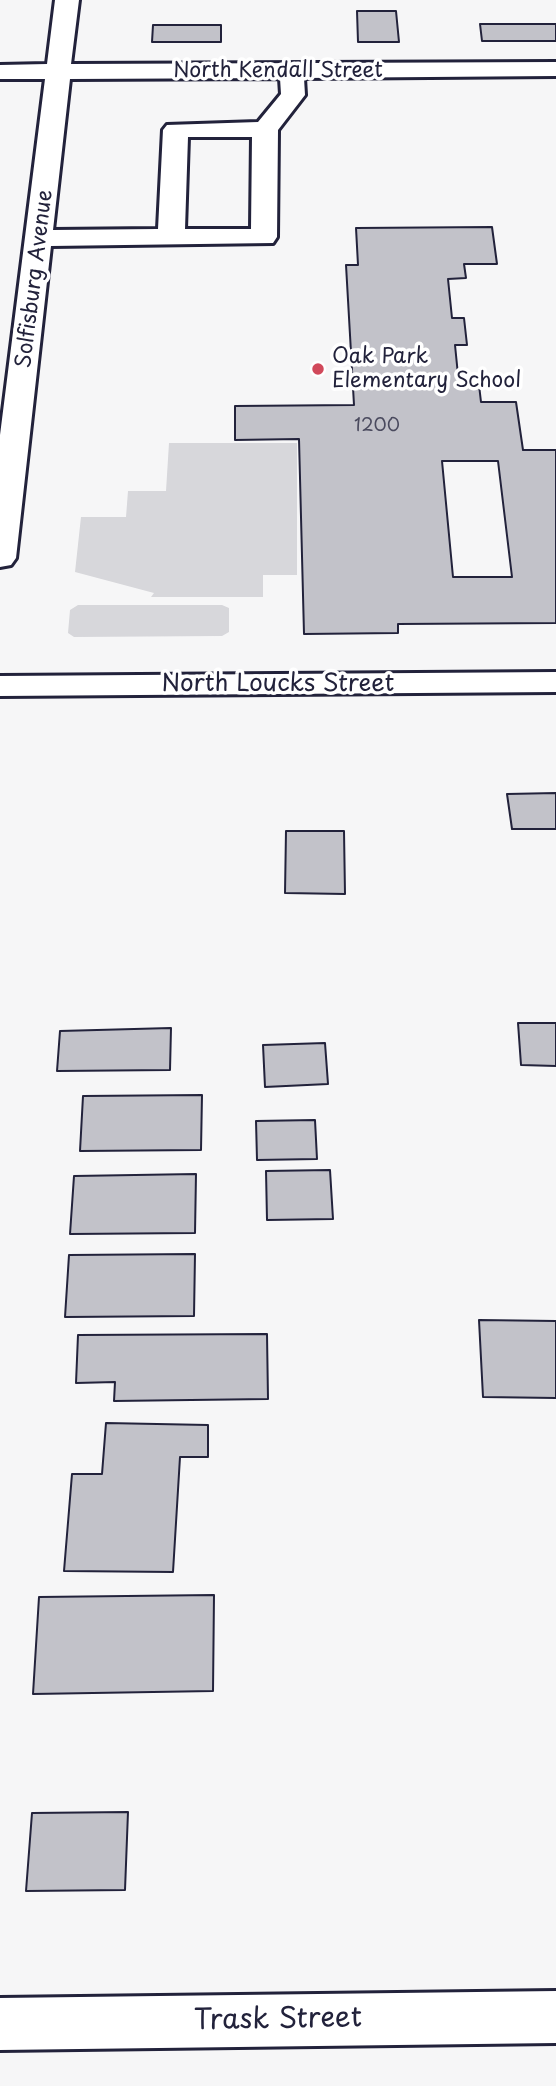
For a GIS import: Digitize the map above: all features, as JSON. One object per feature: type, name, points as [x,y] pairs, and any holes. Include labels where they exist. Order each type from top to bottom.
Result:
[{"type":"street","name":"Solfisburg Avenue","points":[[0,558],[67,0]]},
{"type":"street","name":"North Kendall Street","points":[[0,72],[556,69]]},
{"type":"street","points":[[40,238],[264,237],[265,129],[293,95],[292,71]]},
{"type":"street","points":[[171,238],[176,130],[265,129]]},
{"type":"street","name":"North Loucks Street","points":[[0,686],[556,682]]},
{"type":"street","name":"Trask Street","points":[[0,2024],[556,2017]]},
{"type":"shaded area","points":[[169,443],[297,443],[297,575],[263,575],[263,597],[151,597],[154,593],[75,572],[81,517],[126,517],[128,491],[166,491]]},
{"type":"shaded area","points":[[78,605],[222,605],[229,608],[229,632],[222,636],[74,637],[68,633],[70,610]]},
{"type":"building","points":[[357,11],[396,11],[399,42],[358,42]]},
{"type":"building","points":[[480,24],[556,24],[556,41],[482,41]]},
{"type":"building","points":[[153,25],[221,25],[221,42],[152,42]]},
{"type":"building","points":[[492,227],[497,264],[464,264],[466,278],[448,279],[452,318],[464,318],[467,345],[455,345],[459,385],[479,385],[481,402],[516,402],[523,450],[556,450],[556,623],[398,624],[398,633],[304,634],[299,439],[235,440],[235,406],[354,405],[346,265],[358,265],[356,228]],"holes":[[[442,461],[498,461],[512,577],[453,577]]]},
{"type":"building","points":[[556,793],[556,829],[512,829],[507,794]]},
{"type":"building","points":[[286,831],[344,831],[345,894],[285,893]]},
{"type":"building","points":[[518,1023],[556,1023],[556,1066],[521,1065]]},
{"type":"building","points":[[171,1028],[170,1070],[57,1071],[60,1031]]},
{"type":"building","points":[[325,1043],[328,1084],[265,1087],[263,1045]]},
{"type":"building","points":[[202,1095],[201,1150],[80,1151],[83,1096]]},
{"type":"building","points":[[315,1120],[317,1159],[257,1160],[256,1121]]},
{"type":"building","points":[[330,1170],[333,1219],[267,1220],[266,1171]]},
{"type":"building","points":[[196,1174],[195,1233],[70,1234],[74,1176]]},
{"type":"building","points":[[195,1254],[194,1316],[65,1317],[69,1255]]},
{"type":"building","points":[[479,1320],[556,1321],[556,1398],[483,1397]]},
{"type":"building","points":[[267,1334],[268,1399],[114,1401],[115,1382],[76,1383],[78,1335]]},
{"type":"building","points":[[106,1423],[208,1425],[208,1457],[180,1457],[173,1572],[64,1571],[72,1474],[102,1474]]},
{"type":"building","points":[[214,1595],[213,1691],[33,1694],[39,1597]]},
{"type":"building","points":[[128,1812],[125,1890],[26,1891],[32,1813]]},
{"type":"place","name":"Oak Park Elementary School","points":[[318,369]]}]
